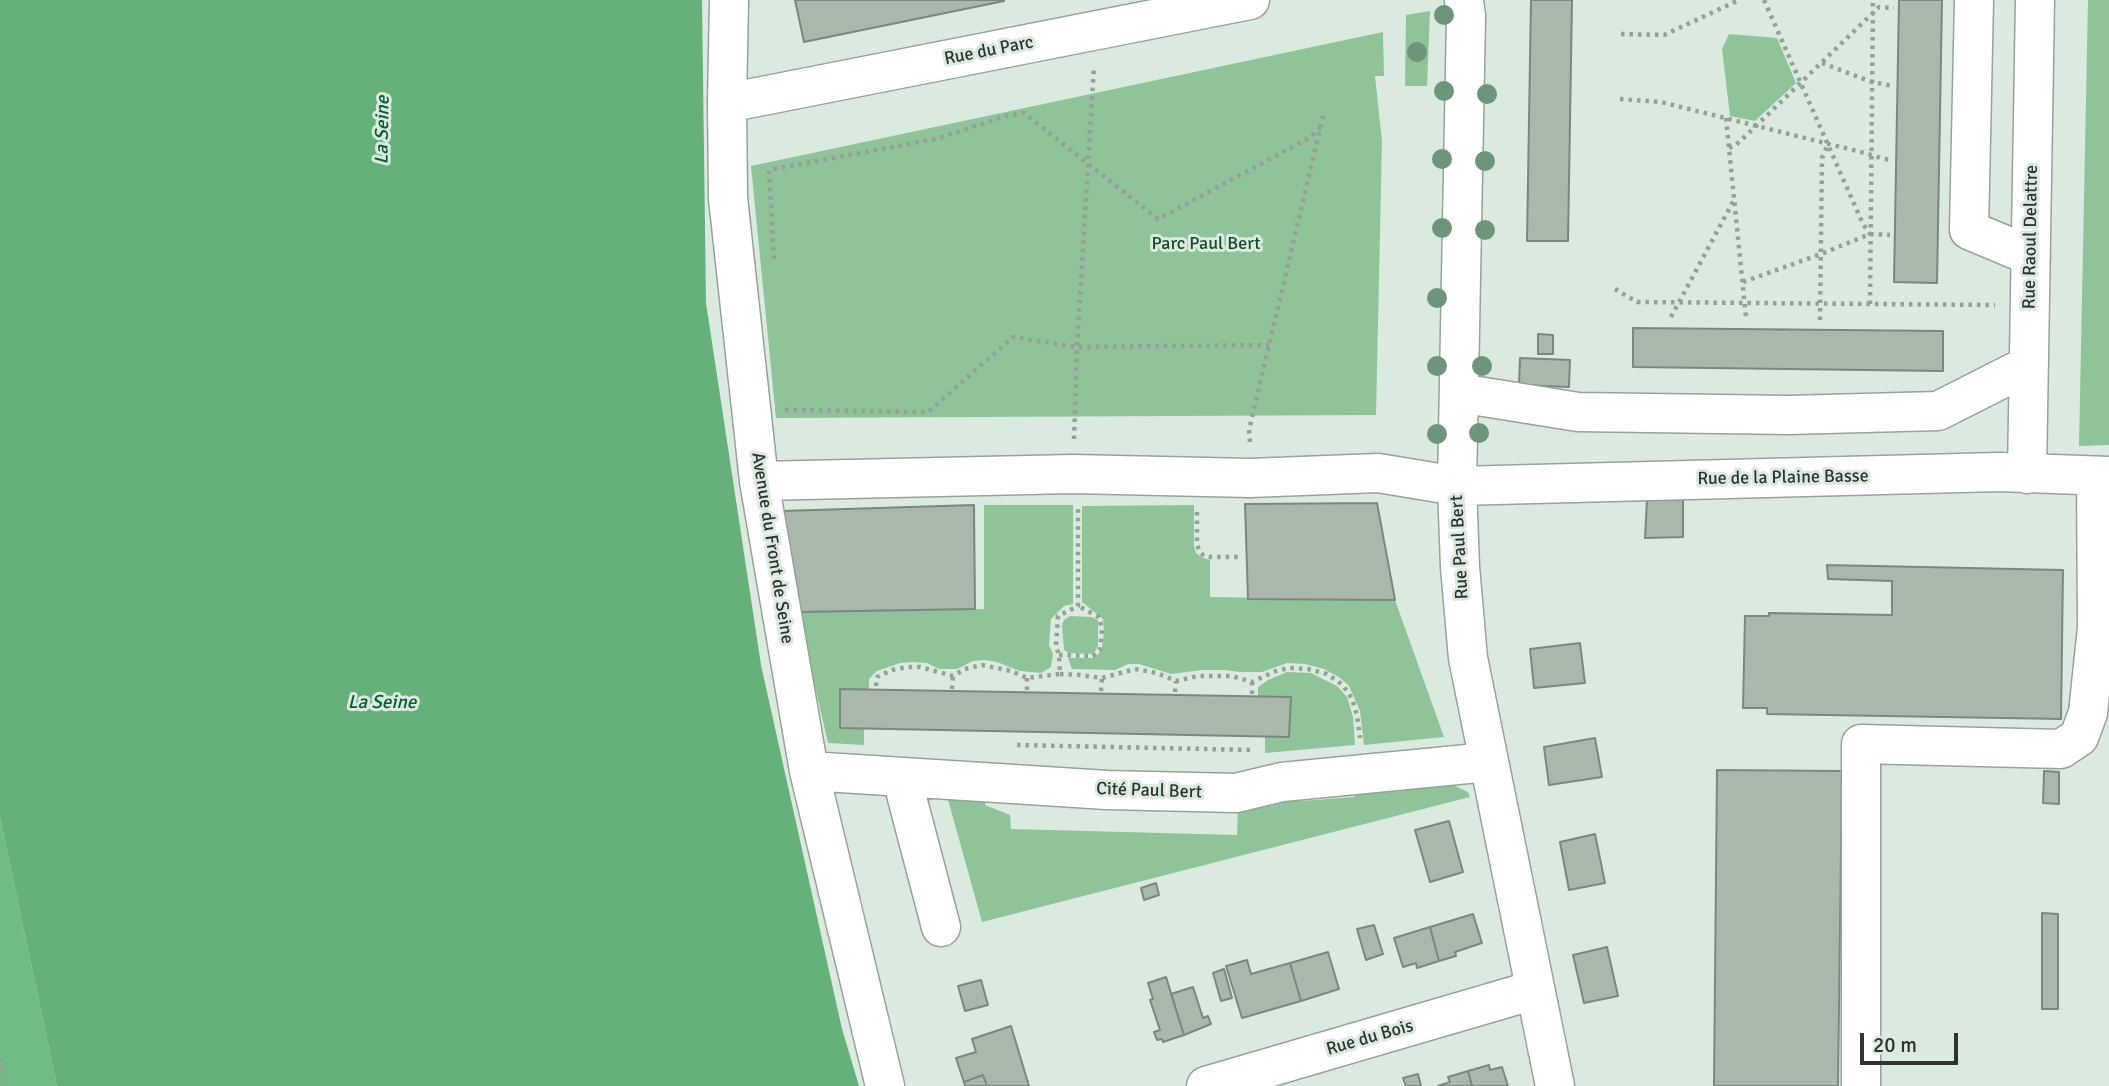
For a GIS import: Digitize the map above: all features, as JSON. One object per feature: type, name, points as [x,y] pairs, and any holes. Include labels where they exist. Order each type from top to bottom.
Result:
[{"type":"street","name":"Avenue du Front de Seine","points":[[729,0],[728,198],[759,481],[809,771],[886,1086]]},
{"type":"street","name":"Rue du Parc","points":[[727,103],[1250,0]]},
{"type":"street","name":"Rue Paul Bert","points":[[1464,0],[1466,16],[1457,486],[1460,567],[1468,658],[1555,1086]]},
{"type":"street","points":[[1974,0],[1969,230],[2031,256]]},
{"type":"street","name":"Rue Raoul Delattre","points":[[2027,474],[2035,0]]},
{"type":"street","points":[[1459,393],[1578,412],[1789,415],[1938,411],[2029,365]]},
{"type":"street","name":"Rue de la Plaine Basse","points":[[759,481],[1073,474],[1250,478],[1378,473],[1457,486],[1985,473],[2102,477]]},
{"type":"street","points":[[1861,1086],[1861,744],[2062,749],[2079,737],[2088,713],[2103,642],[2102,477]]},
{"type":"street","name":"Cité Paul Bert","points":[[809,771],[1107,790],[1236,793],[1282,782],[1488,762]]},
{"type":"street","points":[[907,778],[906,794],[941,927]]},
{"type":"street","name":"Rue du Bois","points":[[1206,1086],[1534,990]]},
{"type":"path","points":[[1621,34],[1664,35],[1739,0]]},
{"type":"path","points":[[1764,0],[1863,224],[1870,234]]},
{"type":"path","points":[[1870,304],[1873,0]]},
{"type":"path","points":[[1729,148],[1736,145],[1879,7],[1894,8]]},
{"type":"path","points":[[1078,606],[1078,489],[1073,474],[1077,346],[1094,62],[1087,31]]},
{"type":"path","points":[[1822,63],[1872,82],[1893,86]]},
{"type":"path","points":[[1620,99],[1661,102],[1893,160]]},
{"type":"path","points":[[1250,478],[1250,429],[1324,111]]},
{"type":"path","points":[[774,267],[769,170],[936,139],[1006,116],[1024,113],[1158,219],[1309,138],[1320,128]]},
{"type":"path","points":[[1726,118],[1746,318]]},
{"type":"path","points":[[1820,320],[1822,158],[1828,144]]},
{"type":"path","points":[[1671,317],[1734,200]]},
{"type":"path","points":[[1743,282],[1870,234],[1890,235]]},
{"type":"path","points":[[1615,289],[1637,302],[2030,305]]},
{"type":"path","points":[[783,398],[784,410],[928,412],[1013,337],[1077,346],[1269,345]]},
{"type":"path","points":[[1196,505],[1197,545],[1200,552],[1210,557],[1242,557]]},
{"type":"path","points":[[1059,655],[1093,656],[1100,650],[1099,617],[1078,606]]},
{"type":"path","points":[[1060,674],[1056,646],[1058,616],[1078,606]]},
{"type":"path","points":[[876,686],[877,677],[908,667],[920,667],[953,676],[965,669],[982,665],[1011,671],[1027,678],[1060,674],[1102,678],[1135,669],[1146,670],[1176,681],[1198,676],[1232,676],[1252,682],[1276,671],[1289,668],[1308,669],[1327,674],[1343,685],[1352,699],[1357,715],[1360,749]]},
{"type":"path","points":[[952,689],[953,676]]},
{"type":"path","points":[[1027,678],[1027,690]]},
{"type":"path","points":[[1101,691],[1102,678]]},
{"type":"path","points":[[1175,692],[1176,681]]},
{"type":"path","points":[[1252,682],[1252,694]]},
{"type":"path","points":[[1004,745],[1254,750],[1253,758]]},
{"type":"path","points":[[0,1059],[5,1086]]},
{"type":"green space","points":[[2088,0],[2109,0],[2109,445],[2079,446]]},
{"type":"green space","points":[[1430,11],[1427,86],[1405,86],[1406,15]]},
{"type":"green space","name":"Parc Paul Bert","points":[[1383,32],[1384,76],[1375,76],[1382,141],[1376,415],[776,418],[751,166]]},
{"type":"green space","points":[[1729,34],[1777,38],[1796,83],[1755,121],[1730,116],[1722,49]]},
{"type":"green space","points":[[984,505],[1073,505],[1073,604],[1064,606],[1051,619],[1051,667],[1041,673],[1020,671],[985,660],[973,661],[957,669],[939,669],[927,663],[900,663],[877,671],[869,679],[869,689],[840,690],[840,728],[864,729],[864,745],[828,743],[798,612],[984,609]]},
{"type":"green space","points":[[1194,505],[1194,547],[1196,553],[1210,560],[1210,597],[1395,600],[1444,737],[1364,745],[1360,711],[1349,686],[1324,669],[1305,664],[1287,663],[1262,672],[1202,670],[1171,674],[1139,664],[1128,664],[1115,670],[1072,669],[1068,658],[1097,656],[1102,648],[1104,632],[1103,619],[1082,602],[1082,506]]},
{"type":"green space","points":[[1070,616],[1092,617],[1098,620],[1098,646],[1095,652],[1069,653],[1064,650],[1062,625]]},
{"type":"green space","points":[[1287,672],[1311,673],[1337,686],[1347,697],[1353,717],[1355,745],[1265,753],[1265,736],[1289,737],[1291,698],[1258,697],[1258,687]]},
{"type":"green space","points":[[1438,778],[1468,792],[1470,797],[982,922],[947,796],[924,802],[927,786],[990,789],[985,805],[1010,815],[1011,829],[1237,835],[1238,809],[1294,790],[1301,801],[1354,797],[1360,784]]},
{"type":"shaded area","points":[[0,818],[57,1086],[0,1086]]},
{"type":"water","name":"La Seine","points":[[0,0],[702,0],[706,303],[761,665],[842,1029],[859,1086],[57,1086],[0,818]]},
{"type":"building","points":[[795,0],[1004,0],[1004,1],[804,42]]},
{"type":"building","points":[[1531,0],[1572,0],[1568,241],[1527,241]]},
{"type":"building","points":[[1899,0],[1942,0],[1937,283],[1894,282]]},
{"type":"building","points":[[1633,328],[1943,331],[1943,371],[1633,367]]},
{"type":"building","points":[[1538,334],[1553,335],[1553,354],[1538,354]]},
{"type":"building","points":[[1520,358],[1570,360],[1569,387],[1519,385]]},
{"type":"building","points":[[1683,499],[1683,537],[1645,538],[1647,500]]},
{"type":"building","points":[[1377,503],[1395,600],[1248,599],[1245,504]]},
{"type":"building","points":[[974,505],[975,609],[798,612],[782,511]]},
{"type":"building","points":[[1827,565],[2063,570],[2061,719],[1767,714],[1767,708],[1743,708],[1745,616],[1769,616],[1769,613],[1892,615],[1892,581],[1828,579]]},
{"type":"building","points":[[1580,643],[1585,683],[1534,688],[1530,649]]},
{"type":"building","points":[[840,689],[1291,697],[1289,737],[840,728]]},
{"type":"building","points":[[1595,738],[1602,777],[1549,785],[1544,747]]},
{"type":"building","points":[[1717,770],[1842,771],[1838,1086],[1714,1086]]},
{"type":"building","points":[[2044,771],[2059,772],[2059,804],[2043,803]]},
{"type":"building","points":[[1449,821],[1463,872],[1430,882],[1415,830]]},
{"type":"building","points":[[1595,834],[1605,883],[1569,890],[1560,842]]},
{"type":"building","points":[[1156,883],[1159,895],[1144,900],[1141,888]]},
{"type":"building","points":[[2042,913],[2058,914],[2058,1009],[2042,1009]]},
{"type":"building","points":[[1473,914],[1482,943],[1455,952],[1456,956],[1439,961],[1430,927]]},
{"type":"building","points":[[1374,925],[1383,954],[1366,960],[1357,929]]},
{"type":"building","points":[[1430,927],[1439,961],[1417,968],[1416,963],[1403,967],[1394,938]]},
{"type":"building","points":[[1607,947],[1618,996],[1584,1003],[1573,955]]},
{"type":"building","points":[[1328,952],[1339,989],[1301,1001],[1290,963]]},
{"type":"building","points":[[1247,960],[1251,974],[1290,963],[1301,1001],[1242,1018],[1226,966]]},
{"type":"building","points":[[1224,969],[1232,998],[1221,1001],[1213,973]]},
{"type":"building","points":[[1166,977],[1184,1035],[1163,1042],[1162,1039],[1157,1040],[1154,1032],[1160,1030],[1150,1000],[1153,999],[1148,983]]},
{"type":"building","points":[[981,980],[988,1005],[965,1011],[958,986]]},
{"type":"building","points":[[1193,987],[1203,1018],[1208,1016],[1211,1024],[1184,1035],[1171,994]]},
{"type":"building","points":[[1011,1026],[1029,1086],[987,1086],[983,1075],[964,1082],[956,1058],[976,1052],[972,1039]]},
{"type":"building","points":[[1489,1065],[1490,1070],[1502,1067],[1508,1086],[1472,1086],[1468,1071]]},
{"type":"building","points":[[1468,1071],[1472,1086],[1438,1086],[1450,1082],[1448,1077]]},
{"type":"building","points":[[1418,1074],[1421,1086],[1406,1086],[1403,1078]]},
{"type":"building","points":[[983,1075],[987,1086],[965,1086],[964,1082]]}]
